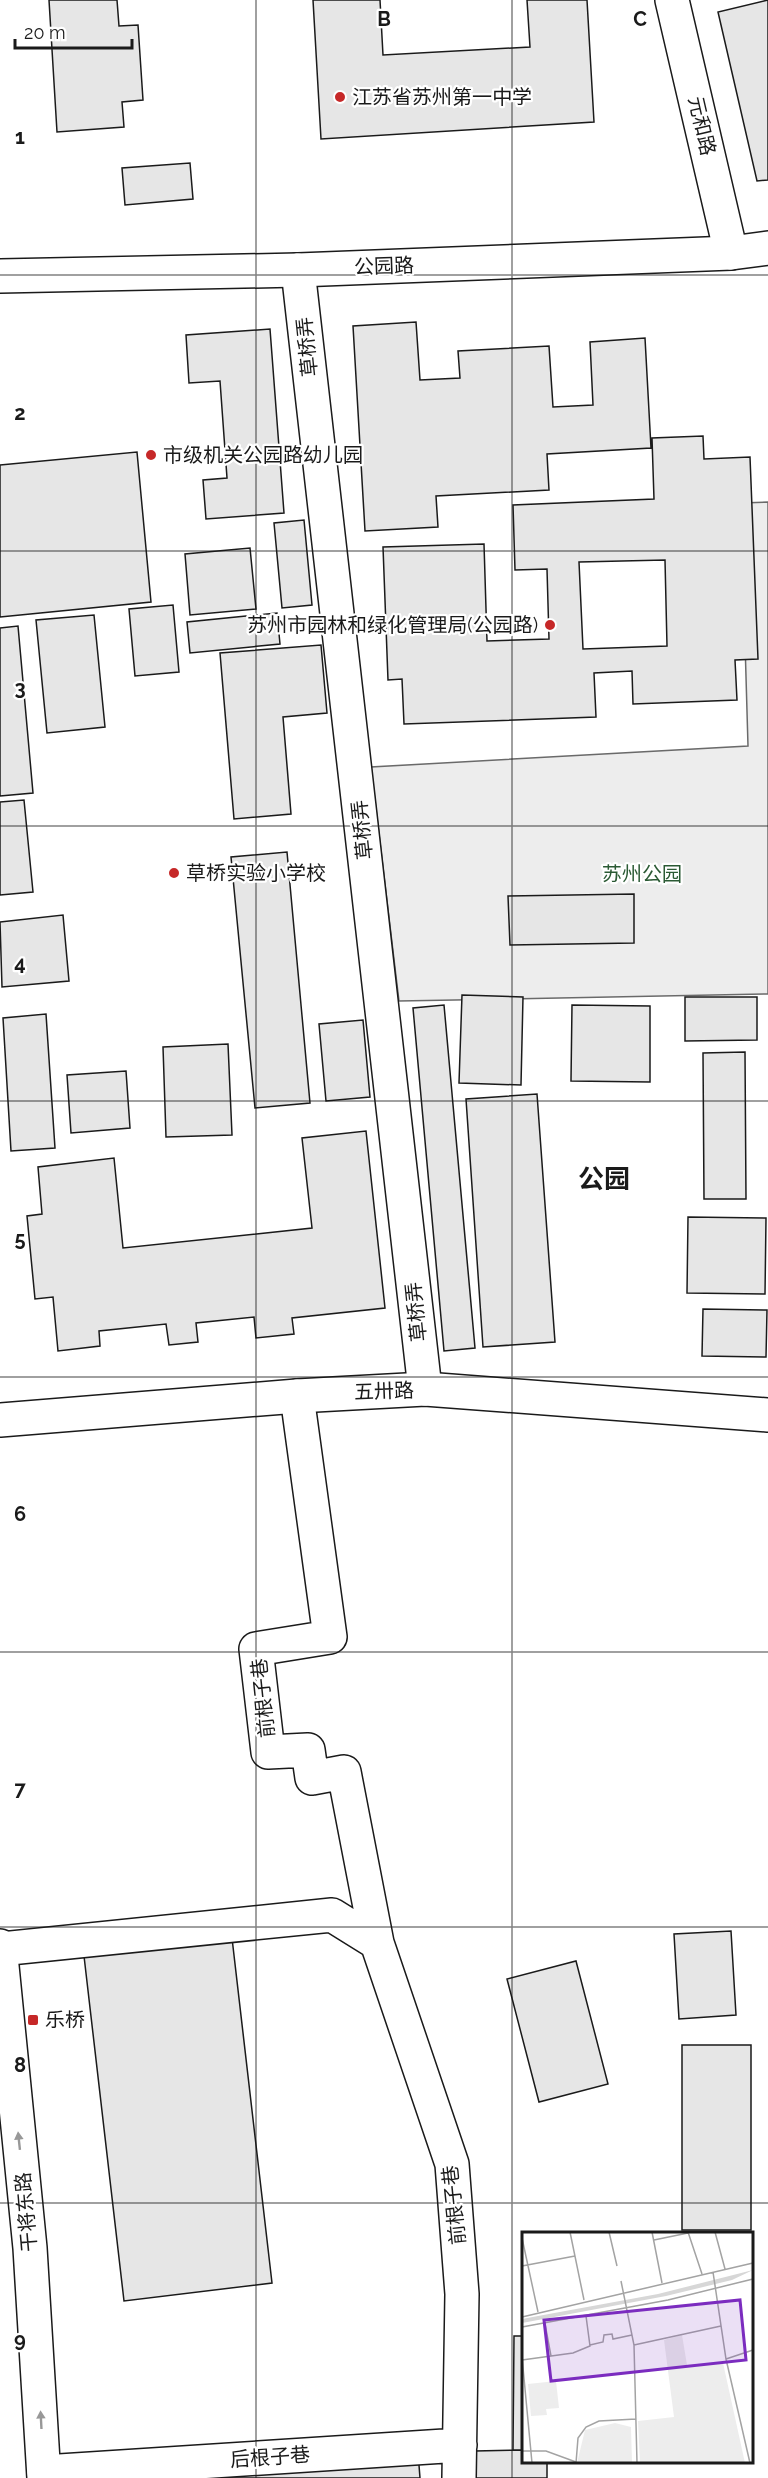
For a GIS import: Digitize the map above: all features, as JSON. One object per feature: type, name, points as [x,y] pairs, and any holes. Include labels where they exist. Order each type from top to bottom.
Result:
[{"type":"street","name":"元和路","points":[[672,0],[731,253]]},
{"type":"street","name":"公园路","points":[[0,276],[298,270],[731,253],[768,248]]},
{"type":"street","name":"草桥弄","points":[[298,270],[425,1389]]},
{"type":"street","name":"五卅路","points":[[0,1420],[297,1396],[425,1389],[768,1415]]},
{"type":"street","name":"前根子巷","points":[[297,1396],[330,1637],[256,1649],[268,1752],[308,1750],[312,1778],[344,1772],[377,1943],[452,2164],[462,2294],[459,2478]]},
{"type":"street","points":[[0,1947],[332,1915],[377,1943]]},
{"type":"street","name":"干将东路","points":[[0,1947],[30,2248],[44,2475]]},
{"type":"street","name":"后根子巷","points":[[44,2475],[460,2445]]},
{"type":"shaded area","name":"苏州公园","points":[[768,502],[768,994],[399,1001],[371,767],[748,746],[741,503]]},
{"type":"building","points":[[49,0],[117,0],[119,26],[138,25],[143,100],[122,102],[124,127],[57,132]]},
{"type":"building","points":[[313,0],[380,0],[383,55],[530,47],[527,0],[587,0],[594,122],[321,139]]},
{"type":"building","points":[[768,0],[768,180],[757,181],[718,12]]},
{"type":"building","points":[[190,163],[193,199],[125,205],[122,168]]},
{"type":"building","points":[[416,322],[420,380],[460,378],[458,351],[549,346],[553,407],[593,405],[590,342],[645,338],[651,448],[547,454],[549,490],[436,496],[438,527],[365,531],[353,326]]},
{"type":"building","points":[[270,329],[284,513],[206,519],[203,480],[227,478],[220,381],[189,383],[186,335]]},
{"type":"building","points":[[703,436],[704,459],[750,457],[758,659],[735,660],[737,700],[633,704],[632,671],[594,673],[596,717],[404,724],[402,679],[388,680],[383,547],[484,544],[487,641],[549,639],[547,569],[515,570],[513,505],[654,499],[652,438]],"holes":[[[665,560],[667,646],[583,649],[579,562]]]},
{"type":"building","points":[[137,452],[151,602],[0,617],[0,465]]},
{"type":"building","points":[[304,520],[312,605],[282,608],[274,523]]},
{"type":"building","points":[[250,548],[256,609],[190,615],[185,554]]},
{"type":"building","points":[[173,605],[179,672],[135,676],[129,609]]},
{"type":"building","points":[[277,613],[280,644],[190,653],[187,622]]},
{"type":"building","points":[[94,615],[105,727],[47,733],[36,620]]},
{"type":"building","points":[[18,626],[33,793],[0,796],[0,628]]},
{"type":"building","points":[[321,645],[327,713],[283,717],[291,814],[234,819],[220,653]]},
{"type":"building","points":[[24,800],[33,892],[0,895],[0,802]]},
{"type":"building","points":[[287,852],[310,1103],[255,1108],[231,857]]},
{"type":"building","points":[[634,894],[634,943],[510,945],[508,896]]},
{"type":"building","points":[[63,915],[69,981],[2,987],[0,922]]},
{"type":"building","points":[[462,995],[523,997],[521,1085],[459,1083]]},
{"type":"building","points":[[685,997],[757,997],[757,1040],[685,1041]]},
{"type":"building","points":[[444,1005],[475,1348],[444,1351],[413,1008]]},
{"type":"building","points":[[572,1005],[650,1006],[650,1082],[571,1081]]},
{"type":"building","points":[[46,1014],[55,1148],[11,1151],[3,1018]]},
{"type":"building","points":[[363,1020],[370,1097],[326,1101],[319,1024]]},
{"type":"building","points":[[228,1044],[232,1135],[166,1137],[163,1047]]},
{"type":"building","points":[[745,1052],[746,1199],[704,1199],[703,1053]]},
{"type":"building","points":[[126,1071],[130,1128],[71,1133],[67,1075]]},
{"type":"building","points":[[537,1094],[555,1342],[483,1347],[466,1099]]},
{"type":"building","points":[[366,1131],[385,1308],[292,1318],[294,1334],[256,1338],[254,1317],[196,1323],[198,1342],[169,1345],[166,1324],[99,1331],[100,1346],[58,1351],[53,1297],[35,1299],[27,1216],[42,1214],[38,1167],[114,1158],[123,1248],[312,1228],[302,1138]]},
{"type":"building","points":[[688,1217],[766,1218],[765,1294],[687,1293]]},
{"type":"building","points":[[703,1309],[767,1310],[766,1357],[702,1356]]},
{"type":"building","points":[[731,1931],[736,2015],[679,2019],[674,1934]]},
{"type":"building","points":[[232,1938],[272,2283],[124,2301],[84,1956]]},
{"type":"building","points":[[576,1961],[608,2084],[539,2102],[507,1979]]},
{"type":"building","points":[[682,2045],[751,2045],[751,2230],[682,2230]]},
{"type":"building","points":[[514,2336],[522,2336],[522,2450],[513,2450]]},
{"type":"building","points":[[522,2450],[522,2463],[547,2463],[547,2478],[475,2478],[475,2451]]},
{"type":"building","points":[[418,2452],[420,2478],[122,2478]]},
{"type":"place","name":"江苏省苏州第一中学","points":[[340,97]]},
{"type":"place","name":"市级机关公园路幼儿园","points":[[151,455]]},
{"type":"place","name":"苏州市园林和绿化管理局(公园路)","points":[[550,625]]},
{"type":"place","name":"草桥实验小学校","points":[[174,873]]},
{"type":"place","name":"乐桥","points":[[33,2020]]},
{"type":"district","name":"公园","points":[[604,1179]]}]
